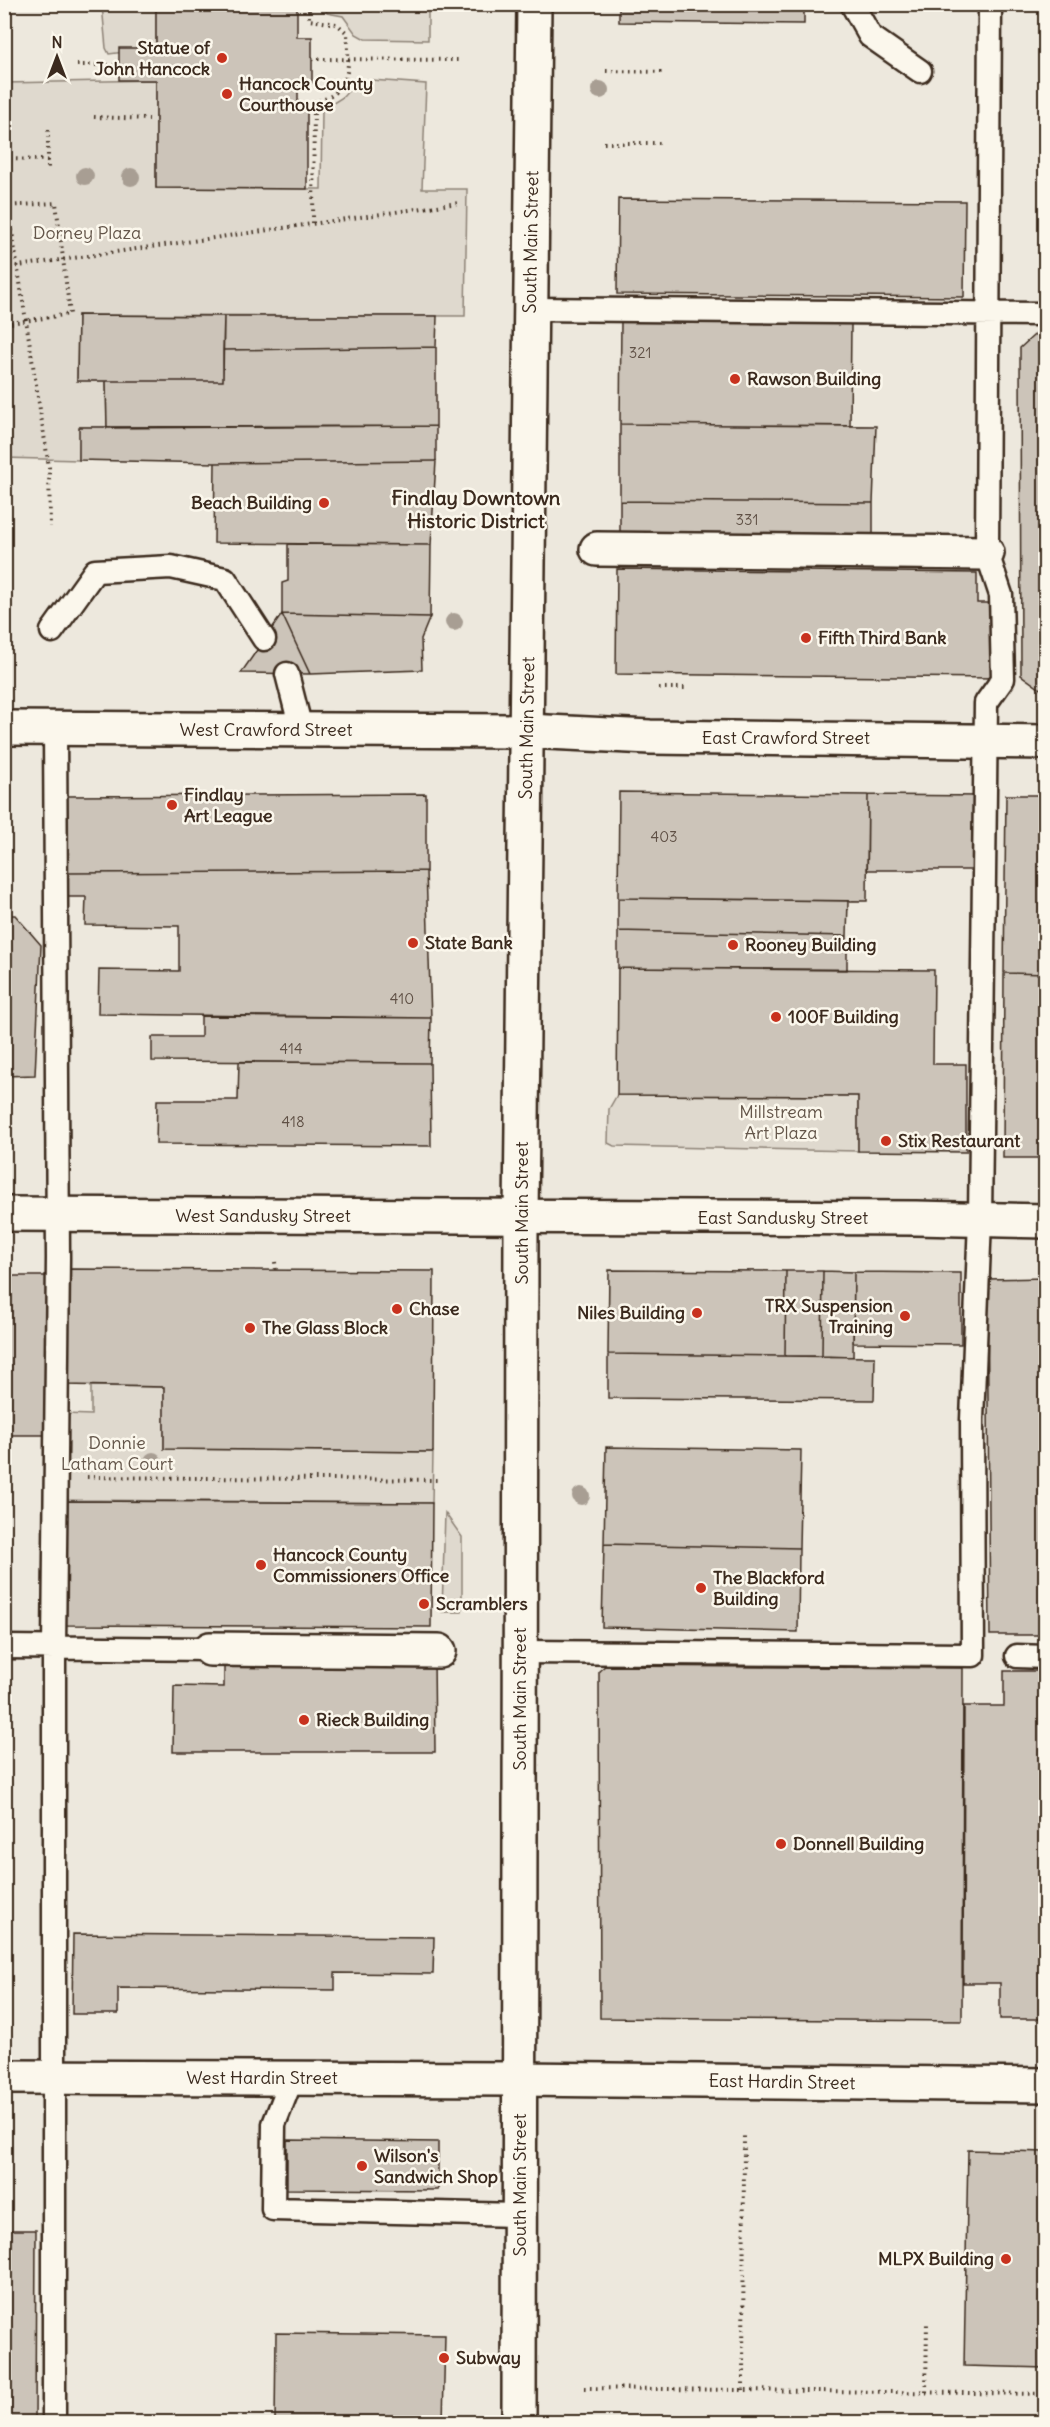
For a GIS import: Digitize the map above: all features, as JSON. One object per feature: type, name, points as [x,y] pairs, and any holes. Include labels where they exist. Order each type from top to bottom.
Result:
[{"type":"street","name":"South Main Street","points":[[519,2422],[521,1217],[534,4]]},
{"type":"street","points":[[597,549],[987,553]]},
{"type":"street","name":"West Crawford Street","points":[[4,728],[527,731]]},
{"type":"street","name":"East Crawford Street","points":[[527,731],[650,737],[1046,742]]},
{"type":"street","name":"West Sandusky Street","points":[[4,1214],[521,1217]]},
{"type":"street","name":"East Sandusky Street","points":[[521,1217],[1046,1221]]},
{"type":"street","points":[[210,1649],[439,1651]]},
{"type":"street","name":"West Hardin Street","points":[[4,2077],[519,2079]]},
{"type":"street","name":"East Hardin Street","points":[[519,2079],[1046,2085]]},
{"type":"lane","points":[[852,4],[870,36],[920,70]]},
{"type":"lane","points":[[520,1652],[974,1655],[972,1420],[980,1220],[986,704],[1003,679],[1001,596],[987,553],[990,4]]},
{"type":"lane","points":[[531,309],[1046,314]]},
{"type":"lane","points":[[52,631],[95,571],[171,567],[225,579],[264,639]]},
{"type":"lane","points":[[287,674],[301,729]]},
{"type":"lane","points":[[54,2422],[54,1648],[58,1215],[55,728]]},
{"type":"lane","points":[[4,1647],[210,1649]]},
{"type":"lane","points":[[1017,1656],[1046,1657]]},
{"type":"lane","points":[[292,2078],[273,2124],[273,2210],[519,2215]]},
{"type":"path","points":[[309,4],[309,20],[337,24],[347,33],[349,59],[344,84],[331,99],[314,102],[313,223]]},
{"type":"path","points":[[312,59],[460,60]]},
{"type":"path","points":[[77,65],[119,65]]},
{"type":"path","points":[[606,70],[664,72]]},
{"type":"path","points":[[94,117],[149,119]]},
{"type":"path","points":[[48,130],[48,172]]},
{"type":"path","points":[[604,143],[661,143]]},
{"type":"path","points":[[4,159],[48,160]]},
{"type":"path","points":[[4,268],[458,202]]},
{"type":"path","points":[[4,324],[26,321],[70,314],[56,203],[6,206],[18,266],[26,321],[49,467],[50,526]]},
{"type":"path","points":[[659,688],[689,688]]},
{"type":"path","points":[[276,1262],[276,1271]]},
{"type":"path","points":[[56,1477],[438,1480]]},
{"type":"path","points":[[743,2390],[744,2134]]},
{"type":"path","points":[[926,2392],[927,2321]]},
{"type":"path","points":[[584,2388],[1046,2394]]},
{"type":"shaded area","points":[[5,5],[1045,5],[1045,2422],[5,2422]]},
{"type":"green space","points":[[102,5],[156,5],[156,48],[109,54],[106,48]]},
{"type":"green space","points":[[312,5],[428,5],[428,40],[365,39],[356,34],[343,16],[327,13],[325,7],[312,7]]},
{"type":"green space","name":"Dorney Plaza","points":[[156,80],[156,188],[321,189],[322,110],[343,97],[356,82],[371,80],[426,84],[422,189],[467,189],[465,316],[78,315],[77,380],[106,381],[107,428],[80,427],[79,460],[5,458],[5,83]]},
{"type":"green space","name":"Millstream Art Plaza","points":[[617,1095],[858,1096],[858,1151],[614,1146],[608,1143],[609,1109]]},
{"type":"green space","name":"Donnie Latham Court","points":[[91,1386],[164,1387],[164,1449],[433,1452],[432,1503],[65,1500],[65,1414],[91,1415]]},
{"type":"green space","points":[[445,1513],[462,1537],[462,1612],[442,1612]]},
{"type":"building","name":"Hancock County Courthouse","points":[[156,4],[306,4],[306,8],[297,8],[297,37],[312,37],[312,83],[298,83],[298,106],[307,106],[307,189],[156,188],[156,80],[119,80],[119,48],[156,48]]},
{"type":"building","points":[[619,4],[804,4],[804,24],[619,22]]},
{"type":"building","points":[[618,199],[965,201],[964,297],[617,294]]},
{"type":"building","points":[[78,315],[224,316],[223,381],[77,381]]},
{"type":"building","points":[[224,316],[437,316],[436,347],[223,350]]},
{"type":"building","name":"Rawson Building","points":[[621,321],[851,324],[850,426],[620,424]]},
{"type":"building","points":[[1046,326],[1046,693],[1021,675],[1020,348]]},
{"type":"building","points":[[436,347],[436,426],[107,428],[106,381],[223,381],[223,350]]},
{"type":"building","points":[[620,424],[876,426],[873,503],[620,501]]},
{"type":"building","points":[[436,426],[436,461],[215,463],[79,460],[79,427]]},
{"type":"building","name":"Beach Building","points":[[436,461],[431,545],[214,543],[215,463]]},
{"type":"building","points":[[620,501],[873,503],[873,539],[620,536]]},
{"type":"building","points":[[288,544],[431,545],[430,617],[282,614],[282,583],[288,581]]},
{"type":"building","name":"Fifth Third Bank","points":[[617,569],[977,573],[977,603],[995,603],[995,678],[616,674]]},
{"type":"building","points":[[282,614],[430,617],[421,639],[422,670],[310,674]]},
{"type":"building","points":[[282,614],[310,674],[241,673]]},
{"type":"building","points":[[619,792],[868,795],[867,901],[618,898]]},
{"type":"building","points":[[426,794],[426,871],[67,873],[67,796]]},
{"type":"building","points":[[868,795],[983,796],[981,870],[867,870]]},
{"type":"building","points":[[1006,795],[1046,795],[1046,974],[1004,973]]},
{"type":"building","points":[[426,871],[431,1018],[98,1014],[99,970],[179,971],[179,926],[85,925],[86,897],[67,897],[67,873]]},
{"type":"building","points":[[618,898],[848,901],[847,936],[618,931]]},
{"type":"building","points":[[4,915],[15,915],[41,945],[35,1075],[4,1076]]},
{"type":"building","name":"Rooney Building","points":[[618,931],[847,936],[847,970],[618,968]]},
{"type":"building","name":"100F Building","points":[[618,968],[934,970],[933,1064],[966,1064],[966,1152],[858,1151],[858,1096],[617,1095]]},
{"type":"building","points":[[1004,973],[1046,974],[1046,1158],[1003,1158]]},
{"type":"building","points":[[201,1016],[431,1018],[430,1063],[152,1061],[152,1037],[201,1037]]},
{"type":"building","points":[[239,1062],[430,1063],[431,1146],[156,1144],[157,1100],[238,1100]]},
{"type":"building","name":"The Glass Block","points":[[69,1269],[434,1271],[433,1452],[164,1449],[164,1387],[66,1385]]},
{"type":"building","name":"Niles Building","points":[[609,1270],[786,1271],[785,1356],[608,1354]]},
{"type":"building","points":[[786,1271],[823,1271],[822,1356],[785,1356]]},
{"type":"building","points":[[823,1271],[854,1272],[853,1357],[822,1356]]},
{"type":"building","points":[[854,1272],[961,1273],[961,1344],[853,1343]]},
{"type":"building","points":[[4,1276],[48,1276],[47,1435],[4,1435]]},
{"type":"building","points":[[1046,1278],[1046,1635],[990,1635],[987,1279]]},
{"type":"building","points":[[608,1354],[875,1357],[874,1400],[608,1398]]},
{"type":"building","points":[[606,1447],[801,1450],[799,1548],[604,1544]]},
{"type":"building","points":[[66,1501],[432,1503],[431,1627],[65,1625]]},
{"type":"building","name":"The Blackford Building","points":[[604,1544],[799,1548],[798,1632],[602,1627]]},
{"type":"building","name":"Rieck Building","points":[[224,1656],[434,1658],[435,1752],[173,1752],[174,1686],[224,1687]]},
{"type":"building","name":"Donnell Building","points":[[605,1666],[963,1668],[962,2021],[600,2018],[599,1671]]},
{"type":"building","points":[[1004,1671],[1046,1671],[1046,2019],[1000,2019],[1000,1983],[963,1983],[964,1706],[1004,1706]]},
{"type":"building","points":[[73,1934],[434,1937],[433,1974],[335,1973],[335,1990],[118,1988],[118,2014],[72,2014]]},
{"type":"building","name":"Wilson's Sandwich Shop","points":[[287,2140],[438,2142],[438,2190],[287,2189]]},
{"type":"building","name":"MLPX Building","points":[[968,2150],[1046,2152],[1046,2368],[964,2366]]},
{"type":"building","points":[[4,2230],[36,2230],[35,2422],[4,2422]]},
{"type":"building","points":[[276,2333],[445,2335],[443,2422],[275,2422]]},
{"type":"place","name":"Statue of John Hancock","points":[[222,58]]},
{"type":"place","name":"Hancock County Courthouse","points":[[227,94]]},
{"type":"place","name":"Rawson Building","points":[[735,379]]},
{"type":"place","name":"Beach Building","points":[[324,503]]},
{"type":"place","name":"Fifth Third Bank","points":[[806,638]]},
{"type":"place","name":"Findlay Art League","points":[[172,805]]},
{"type":"place","name":"State Bank","points":[[413,943]]},
{"type":"place","name":"Rooney Building","points":[[733,945]]},
{"type":"place","name":"100F Building","points":[[776,1017]]},
{"type":"place","name":"Stix Restaurant","points":[[886,1141]]},
{"type":"place","name":"Chase","points":[[397,1309]]},
{"type":"place","name":"Niles Building","points":[[697,1313]]},
{"type":"place","name":"TRX Suspension Training","points":[[905,1316]]},
{"type":"place","name":"The Glass Block","points":[[250,1328]]},
{"type":"place","name":"Hancock County Commissioners Office","points":[[261,1565]]},
{"type":"place","name":"The Blackford Building","points":[[701,1588]]},
{"type":"place","name":"Scramblers","points":[[424,1604]]},
{"type":"place","name":"Rieck Building","points":[[304,1720]]},
{"type":"place","name":"Donnell Building","points":[[781,1844]]},
{"type":"place","name":"Wilson's Sandwich Shop","points":[[362,2166]]},
{"type":"place","name":"MLPX Building","points":[[1006,2259]]},
{"type":"place","name":"Subway","points":[[444,2358]]},
{"type":"district","name":"Findlay Downtown Historic District","points":[[476,510]]}]
